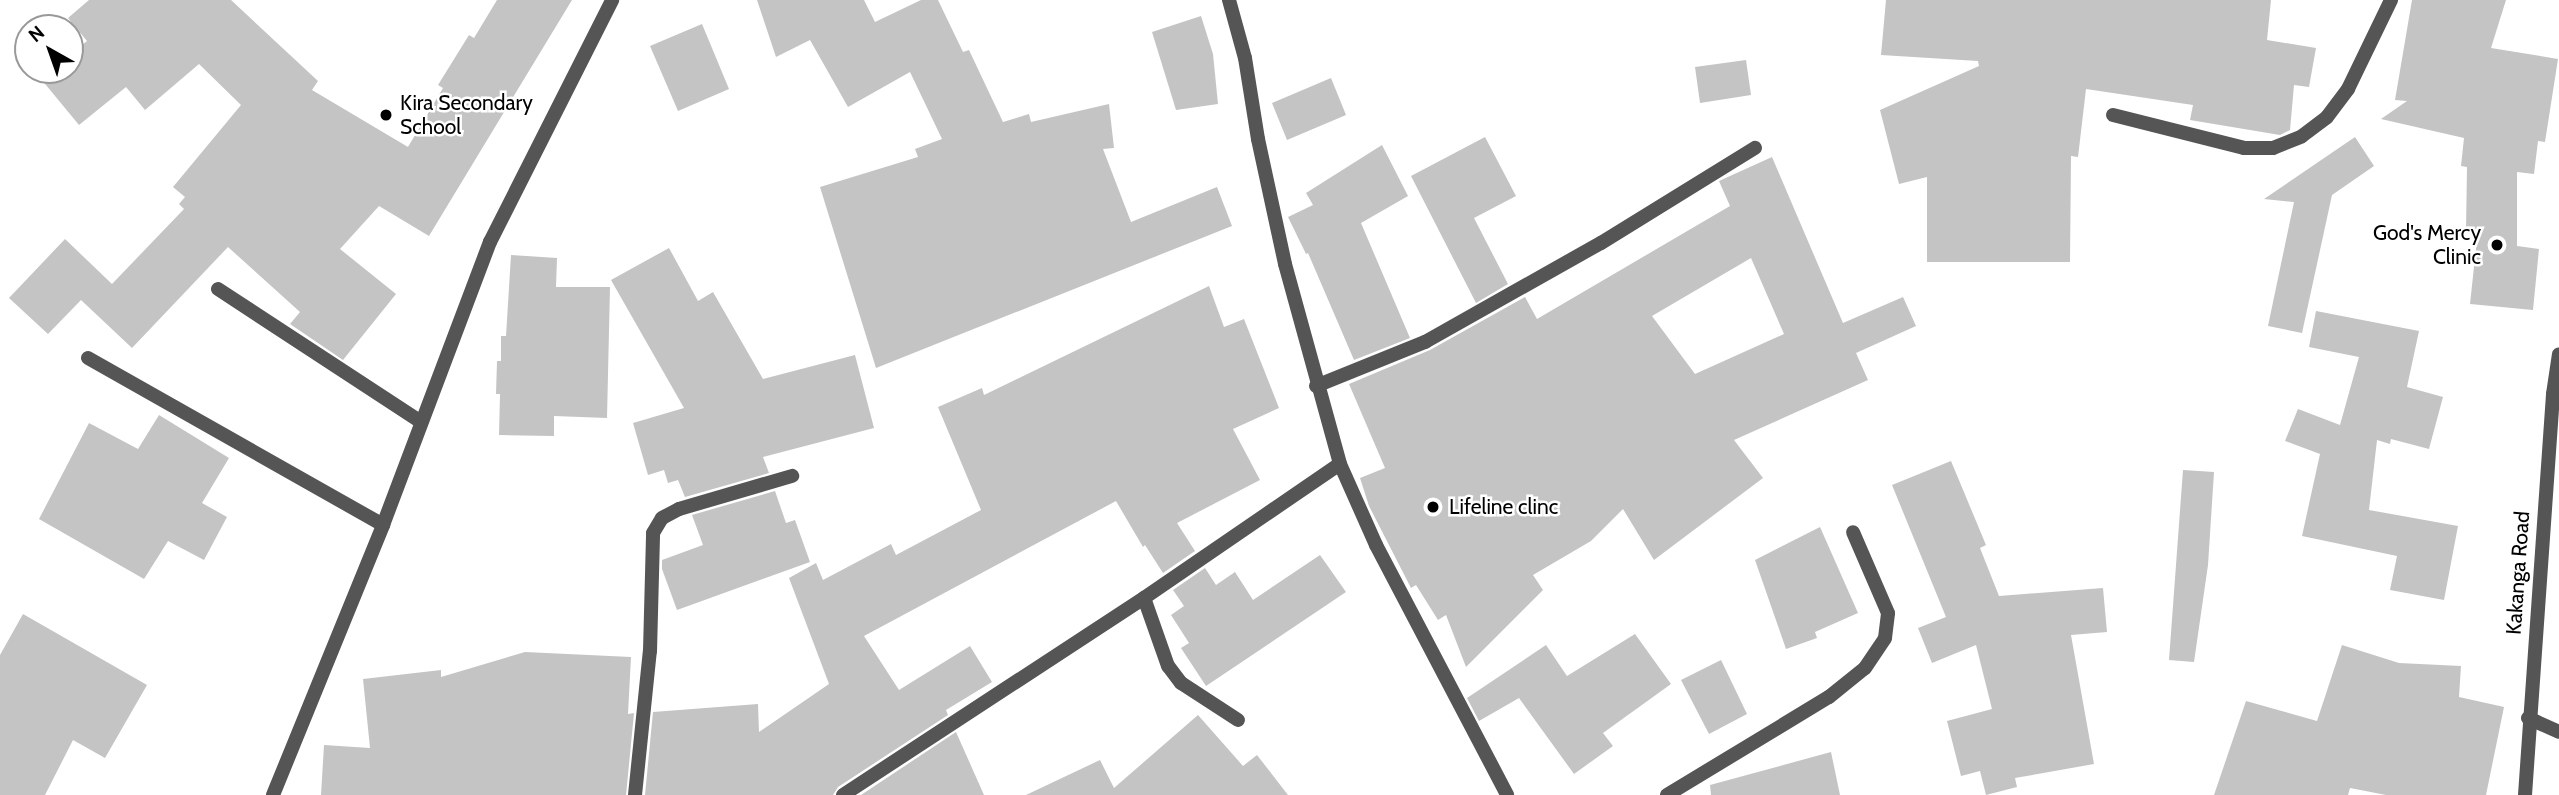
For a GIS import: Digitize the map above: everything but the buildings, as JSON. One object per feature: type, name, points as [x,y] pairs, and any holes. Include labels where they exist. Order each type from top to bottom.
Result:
[{"type":"street","points":[[272,795],[383,526],[490,242],[611,0]]},
{"type":"street","points":[[1229,0],[1245,58],[1258,139],[1285,264],[1316,386],[1340,464],[1376,545],[1507,795]]},
{"type":"street","points":[[2113,115],[2244,148],[2273,148],[2302,136],[2327,117],[2348,89],[2391,0]]},
{"type":"street","points":[[1316,386],[1425,342],[1601,243],[1755,148]]},
{"type":"street","points":[[218,289],[421,422]]},
{"type":"street","name":"Kakanga Road","points":[[2525,795],[2528,718],[2559,354]]},
{"type":"street","points":[[88,358],[383,526]]},
{"type":"street","points":[[842,795],[1144,598],[1340,464]]},
{"type":"street","points":[[635,795],[650,651],[653,533],[662,518],[679,509],[792,476]]},
{"type":"street","points":[[1667,795],[1829,697],[1865,668],[1885,638],[1888,613],[1853,532]]},
{"type":"street","points":[[1144,598],[1168,666],[1181,683],[1238,720]]},
{"type":"street","points":[[2528,718],[2559,732]]},
{"type":"place","name":"Kira Secondary School","points":[[386,115]]},
{"type":"place","name":"God's Mercy Clinic","points":[[2497,245]]},
{"type":"place","name":"Lifeline clinc","points":[[1433,507]]}]
